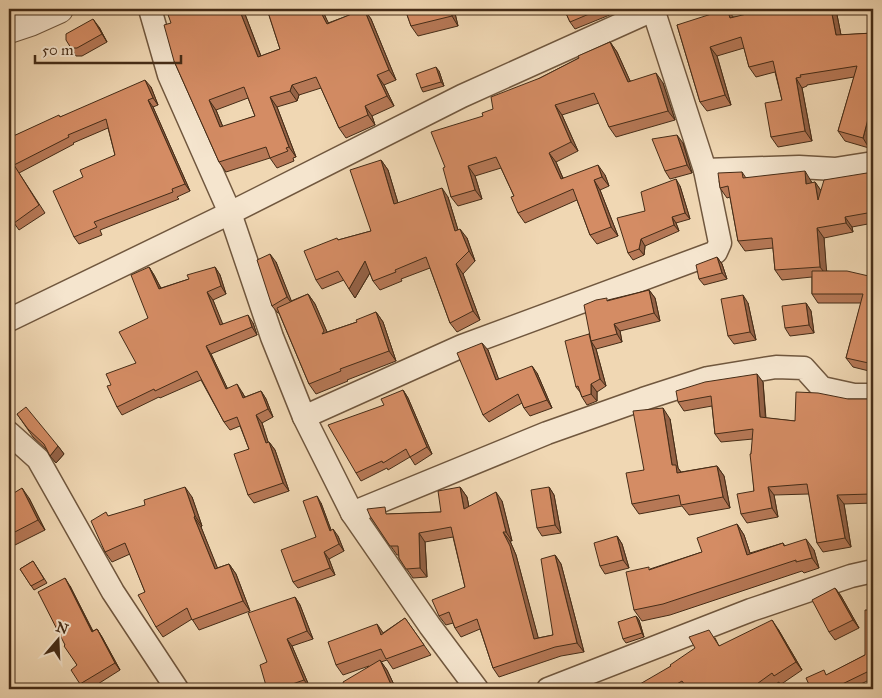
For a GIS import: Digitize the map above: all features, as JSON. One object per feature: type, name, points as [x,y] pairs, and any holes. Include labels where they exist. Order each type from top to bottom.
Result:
[{"type":"street","points":[[9,29],[59,9]]},
{"type":"street","points":[[150,9],[169,75],[230,213],[272,337],[304,417],[352,513],[430,626],[477,689]]},
{"type":"street","points":[[9,320],[230,213],[462,96],[654,9],[705,170],[720,243],[716,252],[462,346],[304,417]]},
{"type":"street","points":[[705,170],[798,167],[835,169],[873,163]]},
{"type":"street","points":[[352,513],[547,434],[643,398],[708,378],[776,367],[804,368],[822,388],[854,395],[873,395]]},
{"type":"street","points":[[9,433],[38,460],[113,592],[177,689]]},
{"type":"street","points":[[548,689],[751,610],[851,576],[873,571]]},
{"type":"building","points":[[166,9],[239,9],[258,57],[280,49],[267,9],[319,9],[327,24],[364,9],[389,70],[377,75],[387,96],[365,106],[368,115],[339,128],[316,77],[292,85],[290,91],[270,97],[289,147],[286,148],[288,151],[270,158],[266,147],[219,162],[174,61],[164,25],[171,23]],"holes":[[[244,87],[255,116],[220,127],[209,100]]]},
{"type":"building","points":[[405,9],[450,9],[452,16],[411,26]]},
{"type":"building","points":[[564,9],[601,9],[570,22]]},
{"type":"building","points":[[727,9],[730,18],[763,9],[785,9],[786,14],[813,9],[831,9],[836,35],[873,33],[873,121],[868,119],[863,138],[838,131],[857,66],[800,75],[801,77],[796,78],[805,131],[771,137],[765,103],[782,100],[773,61],[749,67],[741,37],[710,47],[725,95],[700,102],[677,25]]},
{"type":"building","points":[[93,19],[102,34],[77,48],[71,48],[66,40],[66,34]]},
{"type":"building","points":[[610,42],[628,82],[656,73],[668,111],[609,127],[594,93],[555,105],[571,142],[549,153],[561,179],[598,165],[602,177],[594,180],[611,227],[590,235],[573,189],[518,213],[511,197],[514,196],[496,157],[468,166],[475,190],[451,197],[443,168],[445,167],[431,132],[483,116],[482,113],[493,109],[491,97],[540,78],[579,58],[578,56]]},
{"type":"building","points":[[436,67],[441,82],[421,88],[416,74]]},
{"type":"building","points":[[145,80],[153,98],[148,100],[185,184],[172,189],[173,192],[94,222],[97,227],[74,237],[53,191],[83,177],[80,170],[115,155],[106,119],[68,135],[69,137],[14,165],[39,205],[14,223],[9,215],[9,138],[59,115],[60,117]]},
{"type":"building","points":[[677,135],[687,165],[665,171],[652,139]]},
{"type":"building","points":[[381,160],[394,204],[442,188],[455,231],[460,229],[469,251],[456,264],[473,311],[450,323],[426,257],[373,281],[365,261],[349,289],[338,271],[316,280],[304,251],[337,238],[338,240],[371,231],[350,170]]},
{"type":"building","points":[[805,171],[806,184],[815,182],[818,200],[824,180],[873,172],[873,212],[845,217],[846,223],[817,228],[820,267],[775,270],[772,238],[738,241],[728,186],[720,188],[718,173],[742,172],[743,178]]},
{"type":"building","points":[[676,179],[685,213],[672,217],[674,225],[641,239],[639,249],[628,253],[617,218],[645,211],[641,192]]},
{"type":"building","points":[[270,254],[287,297],[272,306],[257,260]]},
{"type":"building","points":[[717,257],[722,273],[699,279],[696,265]]},
{"type":"building","points":[[149,267],[159,289],[189,279],[187,275],[215,267],[221,286],[207,292],[220,325],[248,315],[252,327],[206,346],[226,389],[237,384],[243,398],[261,391],[268,409],[256,415],[266,443],[269,442],[283,483],[248,495],[234,454],[249,449],[237,417],[224,422],[197,371],[117,407],[107,386],[111,385],[106,374],[136,363],[119,332],[148,318],[131,275]]},
{"type":"building","points":[[812,271],[847,271],[873,277],[873,364],[846,358],[863,294],[812,294]]},
{"type":"building","points":[[649,290],[654,313],[614,324],[617,334],[591,341],[584,305],[596,300],[607,298],[607,301]]},
{"type":"building","points":[[308,294],[324,331],[322,334],[357,322],[356,320],[376,312],[389,351],[340,369],[341,371],[309,384],[277,308]]},
{"type":"building","points":[[743,295],[750,332],[728,336],[721,299]]},
{"type":"building","points":[[806,303],[809,325],[785,328],[782,306]]},
{"type":"building","points":[[589,334],[600,379],[591,384],[591,394],[582,397],[578,386],[576,387],[565,341]]},
{"type":"building","points":[[482,343],[496,380],[532,366],[547,400],[524,408],[518,394],[483,415],[457,353]]},
{"type":"building","points":[[757,374],[760,417],[795,421],[796,392],[818,393],[848,399],[867,399],[873,397],[873,491],[871,491],[871,494],[837,495],[845,538],[817,543],[807,484],[768,487],[772,508],[741,514],[737,494],[754,491],[750,454],[753,429],[715,434],[711,396],[678,402],[676,391],[705,382]]},
{"type":"building","points":[[403,390],[427,447],[410,457],[406,449],[383,463],[382,461],[356,473],[328,425],[384,405],[381,399]]},
{"type":"building","points":[[26,407],[58,446],[50,456],[44,444],[28,429],[17,414]]},
{"type":"building","points":[[663,408],[672,465],[676,465],[677,473],[717,466],[723,497],[681,505],[679,495],[632,504],[626,473],[644,470],[633,411]]},
{"type":"building","points":[[185,487],[194,517],[215,569],[229,564],[243,601],[192,620],[187,608],[156,627],[138,595],[145,592],[125,543],[105,552],[91,521],[106,512],[108,516],[145,505],[144,500]]},
{"type":"building","points":[[460,487],[464,509],[496,492],[506,532],[503,532],[510,546],[534,639],[553,635],[541,559],[555,555],[577,643],[555,647],[493,668],[477,619],[455,628],[449,612],[439,616],[432,600],[465,587],[451,527],[419,533],[420,568],[406,569],[399,558],[398,546],[390,546],[367,509],[385,507],[386,514],[441,512],[438,491]]},
{"type":"building","points":[[549,487],[555,525],[537,528],[531,490]]},
{"type":"building","points":[[22,488],[38,520],[9,535],[9,496]]},
{"type":"building","points":[[317,496],[330,531],[333,529],[339,544],[324,552],[330,568],[293,582],[281,550],[316,537],[303,501]]},
{"type":"building","points":[[737,524],[747,555],[783,543],[784,546],[806,539],[812,558],[796,562],[796,560],[663,604],[634,610],[626,572],[649,567],[649,570],[702,552],[697,538]]},
{"type":"building","points":[[617,536],[623,560],[600,566],[594,543]]},
{"type":"building","points":[[33,561],[44,579],[31,586],[20,569]]},
{"type":"building","points":[[65,578],[92,632],[97,629],[115,663],[80,684],[71,670],[77,665],[64,646],[38,592]]},
{"type":"building","points":[[835,588],[853,620],[829,632],[812,600]]},
{"type":"building","points":[[295,597],[307,631],[287,639],[304,680],[278,689],[267,689],[260,665],[267,662],[248,613]]},
{"type":"building","points":[[865,610],[873,610],[873,684],[867,672],[832,689],[811,689],[806,678],[824,670],[826,675],[865,655]]},
{"type":"building","points":[[636,616],[642,633],[623,639],[618,622]]},
{"type":"building","points":[[405,618],[424,645],[386,659],[381,649],[336,665],[328,642],[377,624],[381,635]]},
{"type":"building","points":[[772,620],[796,662],[774,676],[772,673],[750,689],[688,689],[682,681],[668,689],[644,689],[640,684],[671,666],[695,648],[689,637],[709,630],[719,646]]},
{"type":"building","points":[[380,660],[393,689],[345,689],[343,682]]}]
